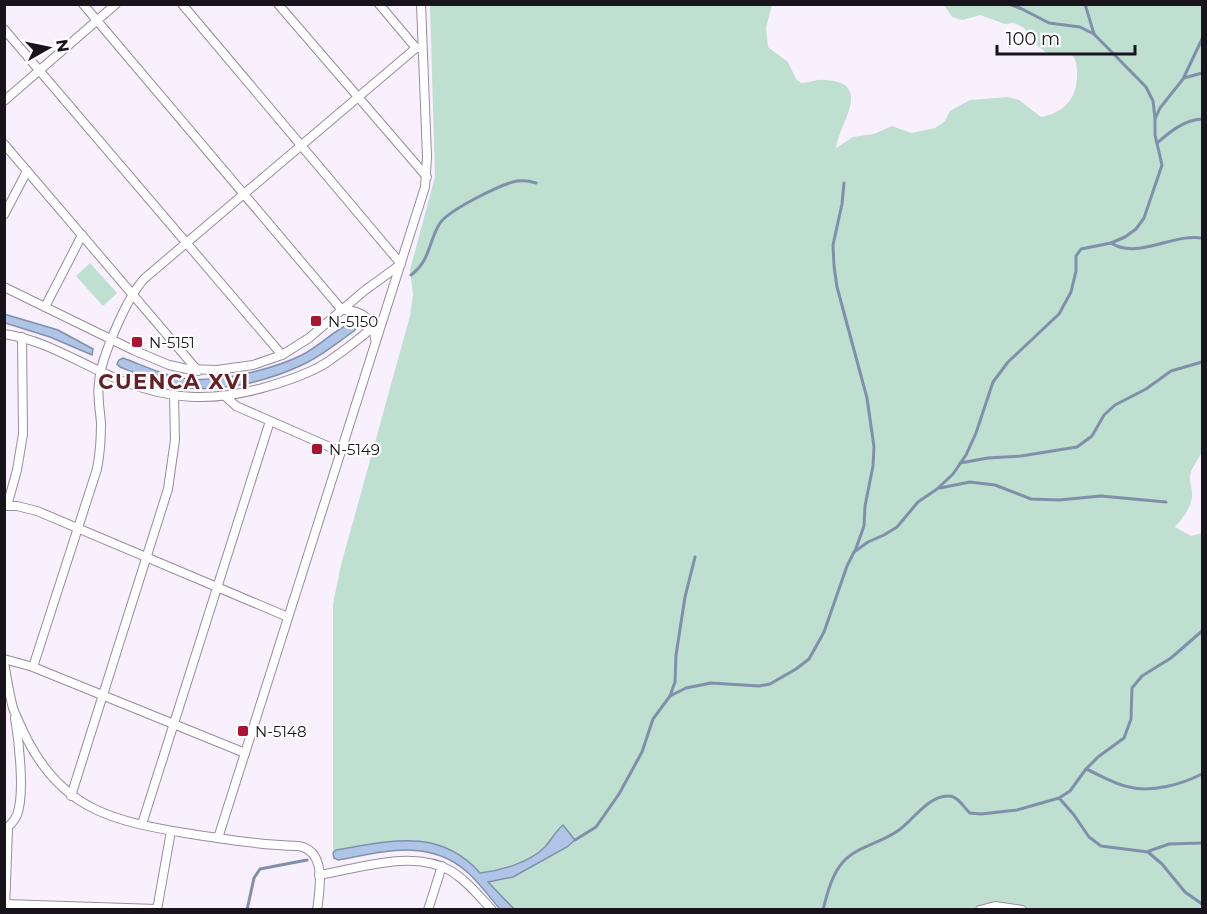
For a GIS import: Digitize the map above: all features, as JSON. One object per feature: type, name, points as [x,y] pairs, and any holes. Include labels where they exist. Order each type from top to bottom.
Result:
[{"type":"street","points":[[83,4],[342,310],[361,313],[371,321],[374,327],[375,343]]},
{"type":"street","points":[[4,101],[116,4]]},
{"type":"street","points":[[182,4],[401,264]]},
{"type":"street","points":[[278,4],[427,177]]},
{"type":"street","points":[[379,4],[419,48]]},
{"type":"street","points":[[218,838],[427,177],[419,48],[421,4]]},
{"type":"street","points":[[4,29],[282,355]]},
{"type":"street","points":[[33,667],[93,484],[100,454],[101,424],[98,386],[100,371],[133,294],[145,278],[419,48]]},
{"type":"street","points":[[4,144],[198,371]]},
{"type":"street","points":[[4,215],[27,171]]},
{"type":"street","points":[[45,307],[82,235]]},
{"type":"street","points":[[4,287],[169,365],[198,371],[253,365],[282,355],[309,338],[401,264]]},
{"type":"street","points":[[4,334],[22,337],[51,347],[142,388],[199,398],[225,396],[277,384],[311,371],[332,359],[374,327]]},
{"type":"street","points":[[22,337],[23,434],[17,470],[6,506],[27,508],[288,617]]},
{"type":"street","points":[[71,796],[147,557],[171,472],[175,441],[174,395]]},
{"type":"street","points":[[225,396],[236,406],[341,452]]},
{"type":"street","points":[[142,824],[270,421]]},
{"type":"street","points":[[5,909],[6,829],[16,816],[20,801],[18,746],[4,661],[33,667],[245,753]]},
{"type":"street","points":[[13,708],[46,772],[71,796],[93,809],[171,831],[304,847],[316,857],[319,875],[317,909]]},
{"type":"street","points":[[5,904],[157,909],[171,831]]},
{"type":"street","points":[[319,875],[422,860],[442,866],[462,879],[492,909]]},
{"type":"street","points":[[428,909],[442,866]]},
{"type":"street","points":[[980,909],[995,906],[1022,909]]},
{"type":"green space","points":[[430,5],[772,5],[766,28],[768,47],[788,62],[796,79],[801,83],[821,80],[839,82],[848,88],[851,96],[850,105],[836,148],[853,137],[874,134],[892,126],[911,133],[935,128],[945,121],[950,111],[970,100],[1008,97],[1019,100],[1041,117],[1057,112],[1068,102],[1077,81],[1076,65],[1071,54],[1048,54],[1039,47],[1023,27],[1014,23],[1005,24],[980,15],[962,20],[952,17],[944,5],[1202,5],[1202,451],[1190,474],[1192,495],[1190,505],[1175,527],[1191,536],[1202,533],[1202,909],[514,909],[487,882],[513,877],[567,847],[563,826],[545,847],[531,857],[506,868],[480,873],[464,858],[431,843],[395,841],[337,850],[333,853],[333,604],[341,565],[410,316],[413,294],[410,270],[435,177]]},
{"type":"green space","points":[[90,263],[117,293],[103,306],[76,276]]},
{"type":"water","points":[[4,314],[58,330],[93,349],[92,355],[50,337],[5,323]]},
{"type":"water","points":[[353,322],[357,327],[354,331],[311,361],[276,376],[228,387],[197,388],[166,384],[117,364],[123,358],[180,378],[226,377],[289,361]]},
{"type":"water","points":[[563,825],[575,840],[567,847],[513,877],[488,882],[514,909],[500,909],[466,871],[436,854],[404,850],[338,860],[334,858],[333,853],[336,850],[394,841],[431,843],[464,858],[480,873],[506,868],[531,857],[545,847]]},
{"type":"waterway","points":[[1009,4],[1049,23],[1080,27],[1094,34],[1146,87],[1153,101],[1155,118]]},
{"type":"waterway","points":[[1085,4],[1094,34]]},
{"type":"waterway","points":[[670,696],[686,688],[711,683],[759,686],[770,684],[809,659],[824,632],[854,552],[897,527],[918,502],[953,474],[966,455],[976,433],[993,382],[1008,362],[1059,314],[1071,292],[1076,271],[1076,256],[1081,249],[1111,243],[1125,237],[1136,229],[1144,218],[1162,165],[1155,135],[1155,119],[1160,108],[1183,79],[1202,39]]},
{"type":"waterway","points":[[1184,78],[1202,73]]},
{"type":"waterway","points":[[1157,143],[1184,124],[1202,119]]},
{"type":"waterway","points":[[411,275],[426,257],[440,223],[454,211],[509,183],[517,181],[536,183]]},
{"type":"waterway","points":[[844,183],[833,245],[834,266],[837,287],[867,398],[874,447],[864,526],[855,551]]},
{"type":"waterway","points":[[1111,243],[1133,249],[1191,237],[1202,238]]},
{"type":"waterway","points":[[960,463],[1077,447],[1092,436],[1104,415],[1115,405],[1146,389],[1171,371],[1202,362]]},
{"type":"waterway","points":[[940,488],[970,482],[995,485],[1031,499],[1059,500],[1101,496],[1166,502]]},
{"type":"waterway","points":[[575,840],[596,827],[619,794],[642,752],[653,719],[670,696],[675,682],[676,655],[685,597],[695,557]]},
{"type":"waterway","points":[[823,910],[833,878],[843,862],[855,852],[899,830],[935,799],[949,796],[958,800],[970,813],[981,814],[1017,810],[1059,798],[1070,791],[1098,757],[1124,738],[1131,719],[1132,688],[1142,676],[1171,658],[1202,631]]},
{"type":"waterway","points":[[1086,769],[1118,784],[1138,789],[1167,786],[1202,774]]},
{"type":"waterway","points":[[1060,799],[1089,837],[1101,846],[1148,852],[1162,864],[1185,892],[1202,904]]},
{"type":"waterway","points":[[1149,851],[1169,844],[1202,843]]},
{"type":"waterway","points":[[247,910],[254,878],[260,869],[307,860]]},
{"type":"place","name":"N-5150","points":[[316,321]]},
{"type":"place","name":"N-5151","points":[[137,342]]},
{"type":"place","name":"N-5149","points":[[317,449]]},
{"type":"place","name":"N-5148","points":[[243,731]]},
{"type":"district","name":"CUENCA XVI","points":[[174,381]]}]
